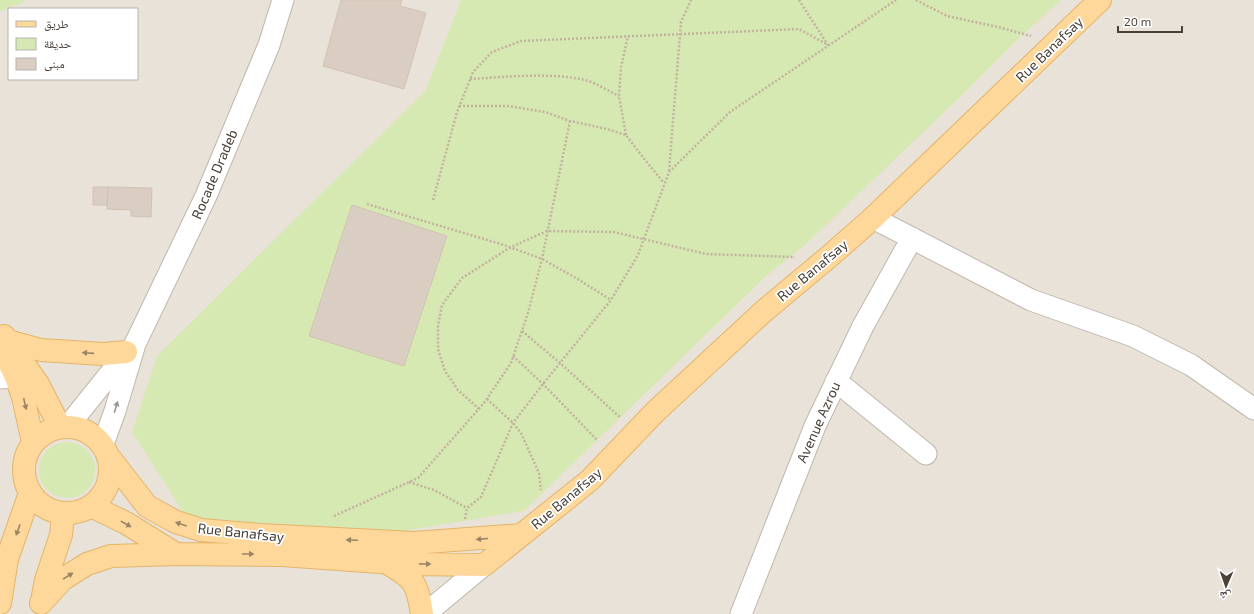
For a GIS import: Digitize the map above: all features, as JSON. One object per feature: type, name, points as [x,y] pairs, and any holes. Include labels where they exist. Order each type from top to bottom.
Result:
[{"type":"main road","name":"Rue Banafsay","points":[[41,609],[63,579],[87,564],[111,556],[176,554],[282,555],[408,564],[484,565],[590,480],[655,412],[764,311],[873,218],[1100,0]]},
{"type":"main road","points":[[3,338],[41,350],[103,354],[131,348]]},
{"type":"main road","points":[[3,338],[8,377],[23,397],[33,442]]},
{"type":"main road","points":[[3,338],[38,384],[64,426]]},
{"type":"main road","points":[[64,426],[84,430],[106,451],[111,472],[105,491],[91,506],[73,513],[63,513],[50,510],[39,503],[30,493],[25,481],[24,467],[26,454],[33,442],[50,429],[64,426]]},
{"type":"main road","name":"Rue Banafsay","points":[[106,451],[147,506],[176,522],[201,530],[276,536],[414,543],[521,536]]},
{"type":"main road","points":[[0,603],[7,559],[30,493]]},
{"type":"main road","points":[[91,506],[129,526],[176,554]]},
{"type":"main road","points":[[41,609],[46,580],[61,535],[63,513]]},
{"type":"main road","points":[[386,562],[413,581],[420,601],[422,614]]},
{"type":"street","name":"Rocade Dradeb","points":[[106,451],[131,348],[206,196],[269,45],[283,0]]},
{"type":"street","points":[[873,218],[1031,300],[1133,336],[1191,365],[1254,409]]},
{"type":"street","name":"Avenue Azrou","points":[[741,614],[815,426],[863,326],[912,238]]},
{"type":"street","name":"Rocade Dradeb","points":[[64,426],[131,348]]},
{"type":"street","points":[[836,381],[926,454]]},
{"type":"street","name":"Rue Banafsay","points":[[425,614],[484,565]]},
{"type":"path","points":[[462,540],[466,508],[481,497],[513,424],[543,384],[611,300],[638,255],[669,172],[681,22],[691,0]]},
{"type":"path","points":[[799,0],[829,46]]},
{"type":"path","points":[[669,172],[730,112],[896,0]]},
{"type":"path","points":[[916,0],[947,16],[998,27],[1056,43]]},
{"type":"path","points":[[433,200],[459,106],[473,72],[492,52],[521,41],[799,29],[829,46]]},
{"type":"path","points":[[628,36],[621,68],[619,96],[626,136],[664,183]]},
{"type":"path","points":[[470,79],[524,76],[566,77],[586,80],[619,96]]},
{"type":"path","points":[[459,106],[508,106],[545,112],[570,121],[607,129],[626,136]]},
{"type":"path","points":[[333,516],[418,478],[479,409],[511,363],[528,313],[542,259],[570,121]]},
{"type":"path","points":[[367,204],[510,247],[542,259],[611,300]]},
{"type":"path","points":[[479,409],[458,390],[445,371],[438,349],[438,326],[442,305],[462,278],[510,247],[548,230],[614,232],[706,254],[785,257],[831,255]]},
{"type":"path","points":[[522,331],[637,432]]},
{"type":"path","points":[[513,356],[543,384],[613,456]]},
{"type":"path","points":[[487,399],[522,433],[539,473],[545,516]]},
{"type":"path","points":[[409,482],[434,490],[466,508]]},
{"type":"shaded area","points":[[0,0],[1254,0],[1254,614],[0,614]]},
{"type":"green space","points":[[0,0],[24,0],[24,2],[0,11]]},
{"type":"green space","points":[[461,0],[1061,0],[1018,39],[958,99],[806,244],[766,276],[524,511],[392,533],[186,517],[132,432],[157,356],[425,91]]},
{"type":"green space","points":[[67,442],[78,444],[87,450],[93,459],[95,470],[93,481],[87,490],[78,496],[67,498],[56,496],[47,490],[41,481],[39,470],[41,459],[47,450],[56,444]]},
{"type":"building","points":[[341,0],[402,0],[400,6],[426,13],[404,89],[323,66]]},
{"type":"building","points":[[93,187],[108,187],[107,205],[93,205]]},
{"type":"building","points":[[108,187],[152,188],[151,217],[131,216],[131,210],[107,209]]},
{"type":"building","points":[[352,205],[447,236],[404,366],[309,336]]}]
